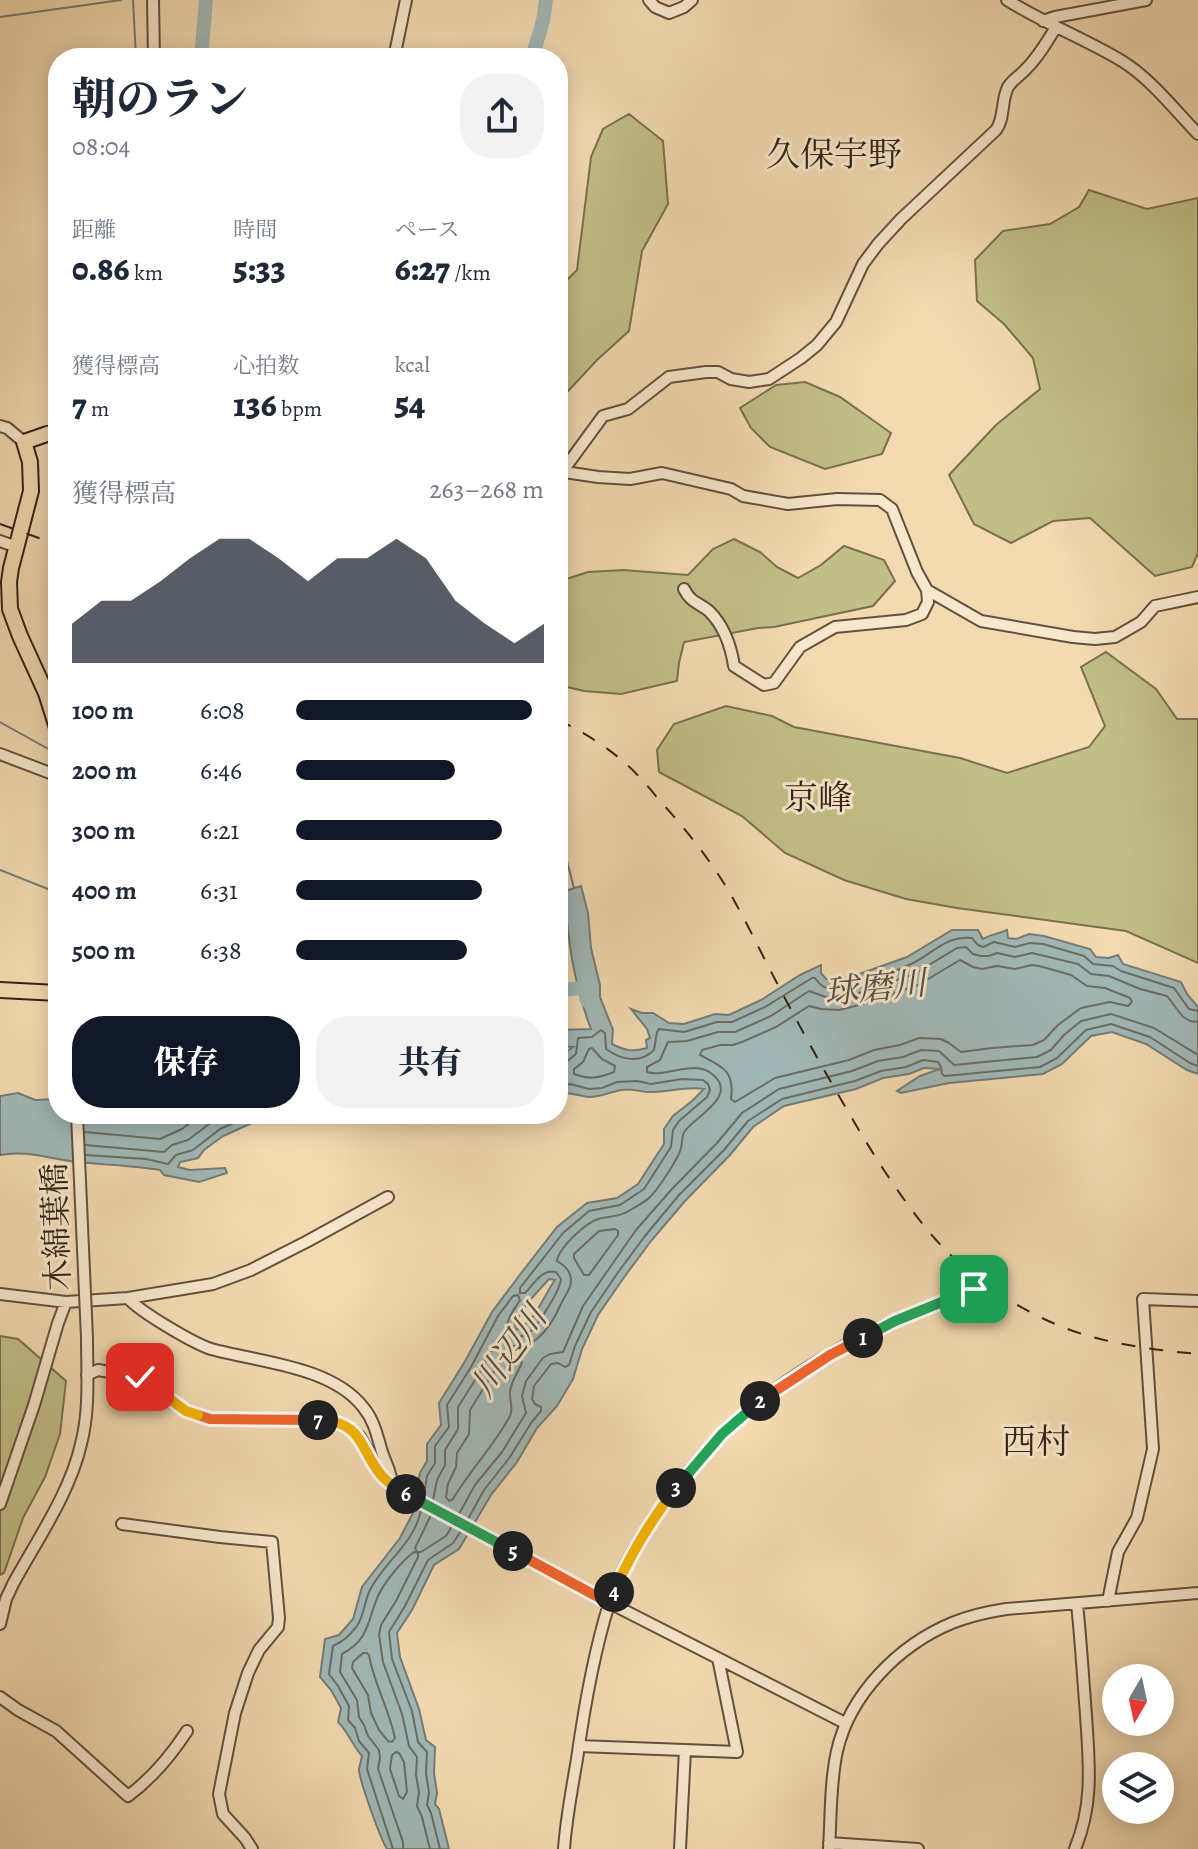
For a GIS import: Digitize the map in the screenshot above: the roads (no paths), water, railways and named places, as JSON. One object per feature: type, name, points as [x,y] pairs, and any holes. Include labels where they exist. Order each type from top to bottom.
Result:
[{"type":"main road","points":[[48,434],[24,442],[30,462],[31,491],[9,582],[10,609],[48,699]]},
{"type":"main road","points":[[0,990],[48,992]]},
{"type":"street","points":[[153,0],[154,48]]},
{"type":"street","points":[[396,48],[406,0]]},
{"type":"street","points":[[649,0],[655,7],[669,13],[692,0]]},
{"type":"street","points":[[1007,0],[1139,73],[1198,134]]},
{"type":"street","points":[[1043,21],[1101,5],[1146,0]]},
{"type":"street","points":[[568,461],[603,416],[628,409],[669,377],[718,372],[731,379],[749,382],[769,379],[817,345],[836,322],[863,264],[878,244],[996,130],[1001,123],[1007,90],[1044,47],[1056,27]]},
{"type":"street","points":[[0,426],[24,442]]},
{"type":"street","points":[[568,472],[630,479],[662,473],[731,489],[743,496],[788,504],[837,499],[880,500],[892,509],[927,590],[928,602],[922,614],[906,620],[835,627],[800,647],[774,683],[764,685],[734,666],[728,638],[709,612],[692,601],[684,589]]},
{"type":"street","points":[[0,541],[17,547]]},
{"type":"street","points":[[0,585],[11,568]]},
{"type":"street","points":[[927,590],[981,621],[1095,639],[1115,637],[1141,622],[1155,606],[1198,597]]},
{"type":"street","points":[[0,754],[48,772]]},
{"type":"street","name":"木綿葉橋","points":[[0,1624],[13,1584],[70,1478],[82,1443],[86,1416],[87,1338],[77,1124]]},
{"type":"street","points":[[0,1294],[66,1302],[128,1298],[213,1284],[251,1270],[388,1197]]},
{"type":"street","points":[[564,1849],[588,1692],[609,1603],[636,1548],[660,1510],[722,1434],[754,1406],[830,1355],[895,1321],[974,1289]]},
{"type":"street","points":[[128,1298],[145,1313],[207,1348],[303,1371],[340,1387],[362,1404],[373,1421],[396,1488]]},
{"type":"street","points":[[1108,1601],[1118,1552],[1137,1518],[1153,1449],[1143,1299],[1198,1301]]},
{"type":"street","points":[[0,1504],[66,1302]]},
{"type":"street","points":[[87,1375],[98,1370],[140,1377],[186,1411],[210,1419],[326,1420],[349,1428],[360,1437],[381,1475],[396,1488],[609,1603],[845,1723]]},
{"type":"street","points":[[122,1524],[272,1542],[278,1627],[259,1650],[248,1673],[235,1713],[219,1794],[223,1814],[252,1849]]},
{"type":"street","points":[[918,1849],[829,1846],[837,1752],[845,1723],[878,1675],[923,1638],[977,1614],[1198,1593]]},
{"type":"street","points":[[1075,1849],[1083,1828],[1090,1789],[1077,1604]]},
{"type":"street","points":[[579,1746],[737,1752],[718,1658]]},
{"type":"street","points":[[0,1697],[56,1731],[128,1796],[149,1777],[187,1731]]},
{"type":"street","points":[[680,1849],[685,1750]]},
{"type":"water","points":[[581,886],[600,997],[613,1030],[612,1044],[633,1050],[647,1048],[646,1040],[650,1038],[647,1029],[631,1009],[653,1013],[669,1023],[684,1024],[715,1014],[729,1015],[821,965],[821,973],[826,979],[854,976],[907,957],[952,930],[978,930],[983,939],[1007,930],[1008,938],[1016,939],[1029,934],[1044,936],[1090,949],[1096,957],[1118,955],[1123,964],[1181,982],[1198,1007],[1198,1074],[1146,1044],[1112,1032],[1091,1036],[1062,1064],[1043,1074],[949,1083],[901,1093],[897,1091],[920,1076],[940,1069],[924,1068],[883,1078],[856,1089],[784,1106],[753,1127],[685,1201],[625,1276],[598,1315],[582,1349],[573,1379],[557,1406],[537,1428],[517,1462],[491,1495],[459,1549],[434,1565],[397,1633],[400,1657],[419,1709],[426,1740],[435,1747],[435,1804],[449,1849],[387,1849],[363,1785],[359,1769],[362,1756],[338,1722],[341,1708],[320,1677],[325,1639],[339,1635],[353,1619],[362,1587],[400,1538],[413,1513],[420,1473],[427,1461],[427,1444],[441,1425],[439,1403],[492,1312],[557,1227],[587,1203],[617,1198],[638,1184],[664,1144],[664,1129],[673,1116],[704,1089],[626,1090],[589,1097],[568,1094],[568,1050],[573,1047],[568,1047],[568,1030],[591,1029],[572,961],[568,890]],"holes":[[[549,1279],[555,1280],[534,1315],[516,1330],[515,1323],[529,1301]]]},
{"type":"water","points":[[18,1093],[35,1100],[48,1099],[48,1124],[250,1124],[223,1136],[198,1158],[180,1162],[178,1167],[190,1170],[225,1168],[227,1173],[199,1182],[164,1175],[160,1170],[149,1168],[27,1154],[0,1155],[0,1096]]},
{"type":"waterway","points":[[0,17],[121,0]]},
{"type":"waterway","points":[[133,0],[135,48]]},
{"type":"waterway","points":[[202,48],[206,0]]},
{"type":"waterway","points":[[535,48],[546,0]]},
{"type":"waterway","points":[[0,722],[48,749]]},
{"type":"waterway","points":[[568,865],[574,888]]},
{"type":"waterway","points":[[0,870],[48,889]]},
{"type":"waterway","points":[[568,989],[584,988],[587,1001]]},
{"type":"railway","points":[[0,524],[48,541]]},
{"type":"railway","points":[[568,725],[609,750],[629,767],[702,851],[736,904],[801,1028],[860,1131],[905,1200],[944,1249],[995,1291],[1053,1323],[1119,1343],[1198,1354]]},
{"type":"district","name":"久保宇野","points":[[834,154]]},
{"type":"district","name":"京峰","points":[[818,797]]},
{"type":"district","name":"西村","points":[[1036,1441]]},
{"type":"water label","name":"球磨川","points":[[875,987]]},
{"type":"water label","name":"川辺川","points":[[508,1351]]}]
